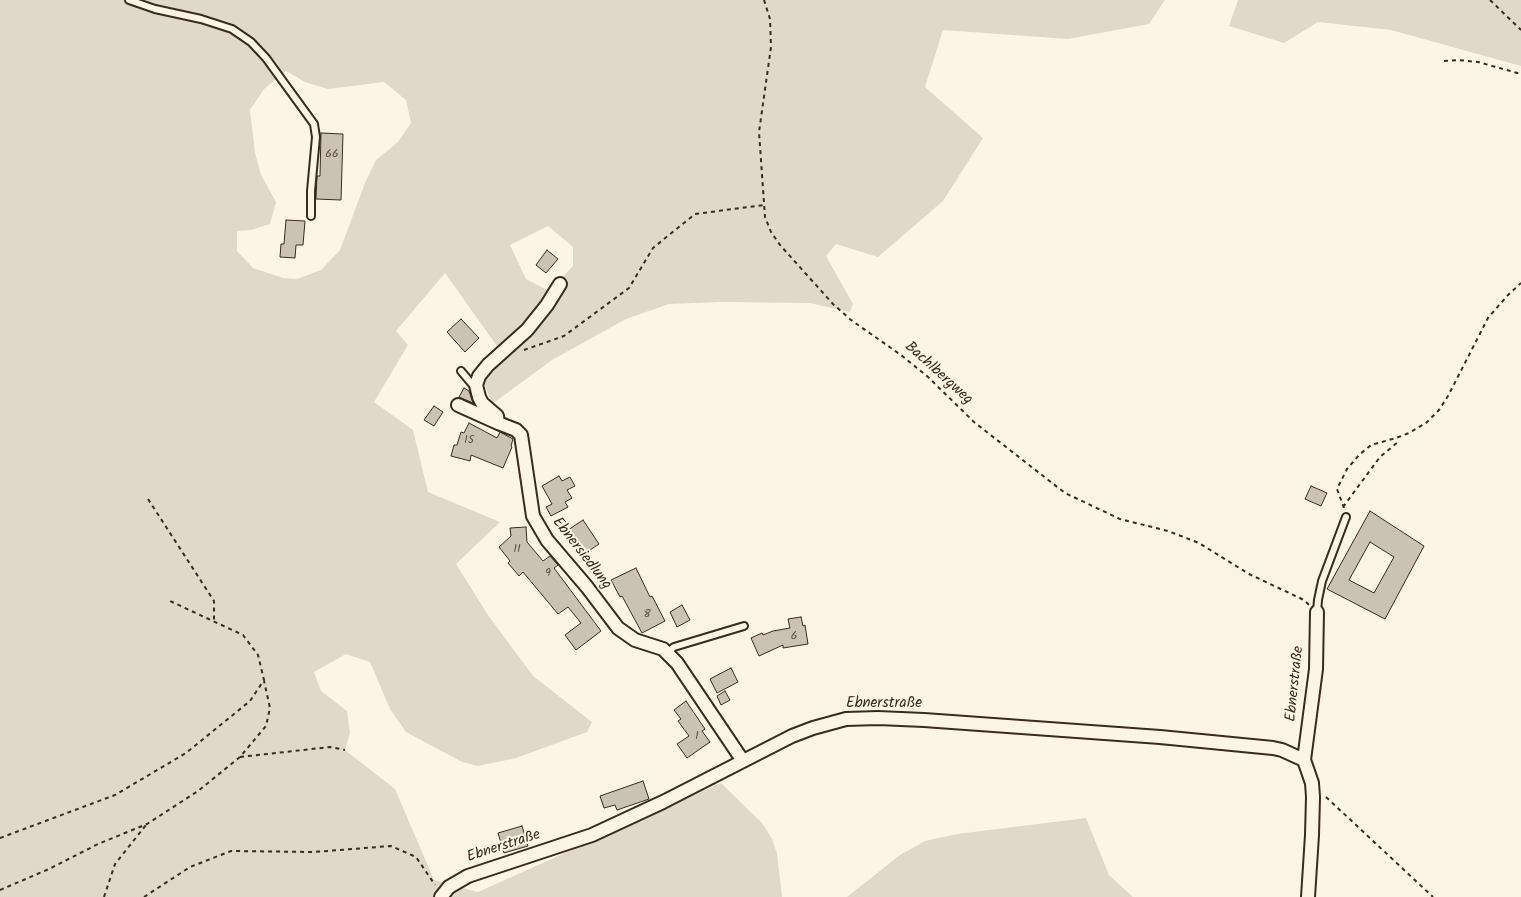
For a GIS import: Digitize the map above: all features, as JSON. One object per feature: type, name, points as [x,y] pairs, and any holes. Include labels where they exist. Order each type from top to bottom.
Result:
[{"type":"street","points":[[476,385],[482,372],[532,324],[560,284]]},
{"type":"street","name":"Ebnersiedlung","points":[[476,385],[480,400],[497,416],[498,423]]},
{"type":"street","name":"Ebnersiedlung","points":[[458,405],[516,430],[521,435],[533,516],[547,540],[582,580],[618,628],[629,637],[658,647],[667,653],[684,672],[743,761]]},
{"type":"street","name":"Ebnerstraße","points":[[1308,897],[1313,797],[1312,783],[1304,760],[1318,647],[1317,612]]},
{"type":"street","name":"Ebnerstraße","points":[[442,895],[453,883],[468,876],[580,839],[621,822],[813,728],[846,719],[878,718],[1075,730],[1239,744],[1282,750],[1304,760]]},
{"type":"lane","points":[[129,0],[155,10],[202,19],[232,29],[251,42],[266,58],[314,124],[316,146],[311,191],[311,216]]},
{"type":"lane","points":[[461,371],[472,384],[476,385]]},
{"type":"lane","points":[[1317,612],[1322,581],[1346,517]]},
{"type":"lane","points":[[667,653],[674,647],[744,626]]},
{"type":"path","name":"Bachlbergweg","points":[[764,0],[770,19],[771,46],[758,132],[765,217],[771,232],[780,245],[833,304],[851,320],[908,360],[974,422],[1065,493],[1120,519],[1168,532],[1198,543],[1248,574],[1304,600],[1317,612]]},
{"type":"path","points":[[1490,0],[1521,30]]},
{"type":"path","points":[[1444,62],[1458,60],[1478,62],[1521,74]]},
{"type":"path","points":[[521,351],[564,336],[629,288],[653,248],[695,214],[764,205]]},
{"type":"path","points":[[1346,517],[1337,489],[1347,470],[1359,454],[1371,445],[1409,433],[1426,423],[1439,410],[1488,318],[1506,296],[1521,283]]},
{"type":"path","points":[[1343,507],[1380,457],[1398,442]]},
{"type":"path","points":[[148,499],[214,601],[214,622]]},
{"type":"path","points":[[0,890],[49,869],[98,844],[147,824],[198,791],[240,757],[266,726],[270,708],[258,656],[243,635],[170,601]]},
{"type":"path","points":[[0,838],[115,795],[186,753],[250,701],[264,680]]},
{"type":"path","points":[[240,757],[330,748],[345,750]]},
{"type":"path","points":[[1326,797],[1433,897]]},
{"type":"path","points":[[104,897],[115,864],[147,824]]},
{"type":"path","points":[[144,897],[190,867],[231,851],[314,852],[391,846],[416,857],[442,895]]},
{"type":"shaded area","points":[[0,0],[1165,0],[1149,24],[1068,39],[943,30],[925,87],[983,138],[943,201],[878,257],[836,244],[826,256],[853,304],[850,312],[810,303],[721,302],[669,304],[626,319],[552,360],[492,404],[483,380],[504,356],[445,273],[396,331],[408,345],[374,402],[413,430],[428,492],[500,522],[456,564],[488,615],[533,676],[592,722],[587,732],[516,758],[478,766],[462,762],[406,732],[390,709],[370,662],[346,654],[314,672],[321,691],[347,711],[350,733],[345,750],[395,789],[434,880],[478,892],[721,783],[763,824],[772,839],[777,853],[782,897],[0,897]],"holes":[[[286,71],[305,82],[328,89],[384,82],[406,100],[411,123],[398,142],[376,160],[365,183],[340,250],[321,270],[297,279],[283,278],[253,268],[237,251],[237,231],[251,230],[270,224],[276,202],[261,175],[255,153],[250,110],[264,89]],[[548,226],[573,247],[573,266],[549,291],[526,279],[510,245]]]},
{"type":"shaded area","points":[[1238,0],[1521,0],[1521,66],[1391,30],[1318,22],[1284,43],[1229,26]]},
{"type":"shaded area","points":[[1086,818],[1109,875],[1133,897],[847,897],[900,855],[925,841],[957,834]]},
{"type":"building","points":[[321,133],[343,134],[341,200],[316,199],[317,176],[320,176]]},
{"type":"building","points":[[286,220],[305,221],[303,245],[296,245],[295,258],[280,257],[281,244],[284,244]]},
{"type":"building","points":[[547,250],[558,259],[546,273],[536,265]]},
{"type":"building","points":[[461,319],[479,338],[465,352],[447,332]]},
{"type":"building","points":[[464,388],[469,391],[473,403],[459,397]]},
{"type":"building","points":[[434,406],[443,412],[434,426],[424,420]]},
{"type":"building","points":[[469,423],[497,438],[500,432],[513,439],[512,447],[503,468],[471,455],[470,461],[451,456],[461,432],[464,433]]},
{"type":"building","points":[[559,476],[562,481],[570,477],[575,486],[567,490],[572,498],[565,502],[568,507],[551,516],[546,507],[552,504],[542,486]]},
{"type":"building","points":[[1311,486],[1327,493],[1321,506],[1305,499]]},
{"type":"building","points":[[1370,511],[1424,546],[1385,619],[1327,589]],"holes":[[[1370,542],[1394,557],[1374,593],[1349,580]]]},
{"type":"building","points":[[583,520],[599,544],[584,554],[568,530]]},
{"type":"building","points":[[526,527],[527,542],[543,561],[550,556],[558,565],[554,568],[601,631],[576,650],[565,635],[581,623],[568,607],[558,614],[523,572],[519,576],[508,563],[510,561],[499,547],[511,536],[510,528]]},
{"type":"building","points":[[636,568],[650,597],[652,596],[665,621],[642,633],[611,580]]},
{"type":"building","points":[[682,605],[690,620],[677,627],[670,612]]},
{"type":"building","points":[[801,617],[803,626],[805,625],[808,644],[783,648],[783,645],[759,656],[751,638],[762,633],[763,635],[790,628],[788,619]]},
{"type":"building","points":[[731,668],[738,682],[717,693],[710,679]]},
{"type":"building","points":[[725,691],[730,700],[721,705],[717,696]]},
{"type":"building","points":[[686,701],[705,729],[702,731],[710,742],[687,758],[677,744],[689,736],[678,721],[681,719],[674,710]]},
{"type":"building","points":[[643,781],[649,799],[617,810],[615,805],[604,808],[600,796]]},
{"type":"building","points":[[522,826],[528,846],[504,853],[498,833]]}]
